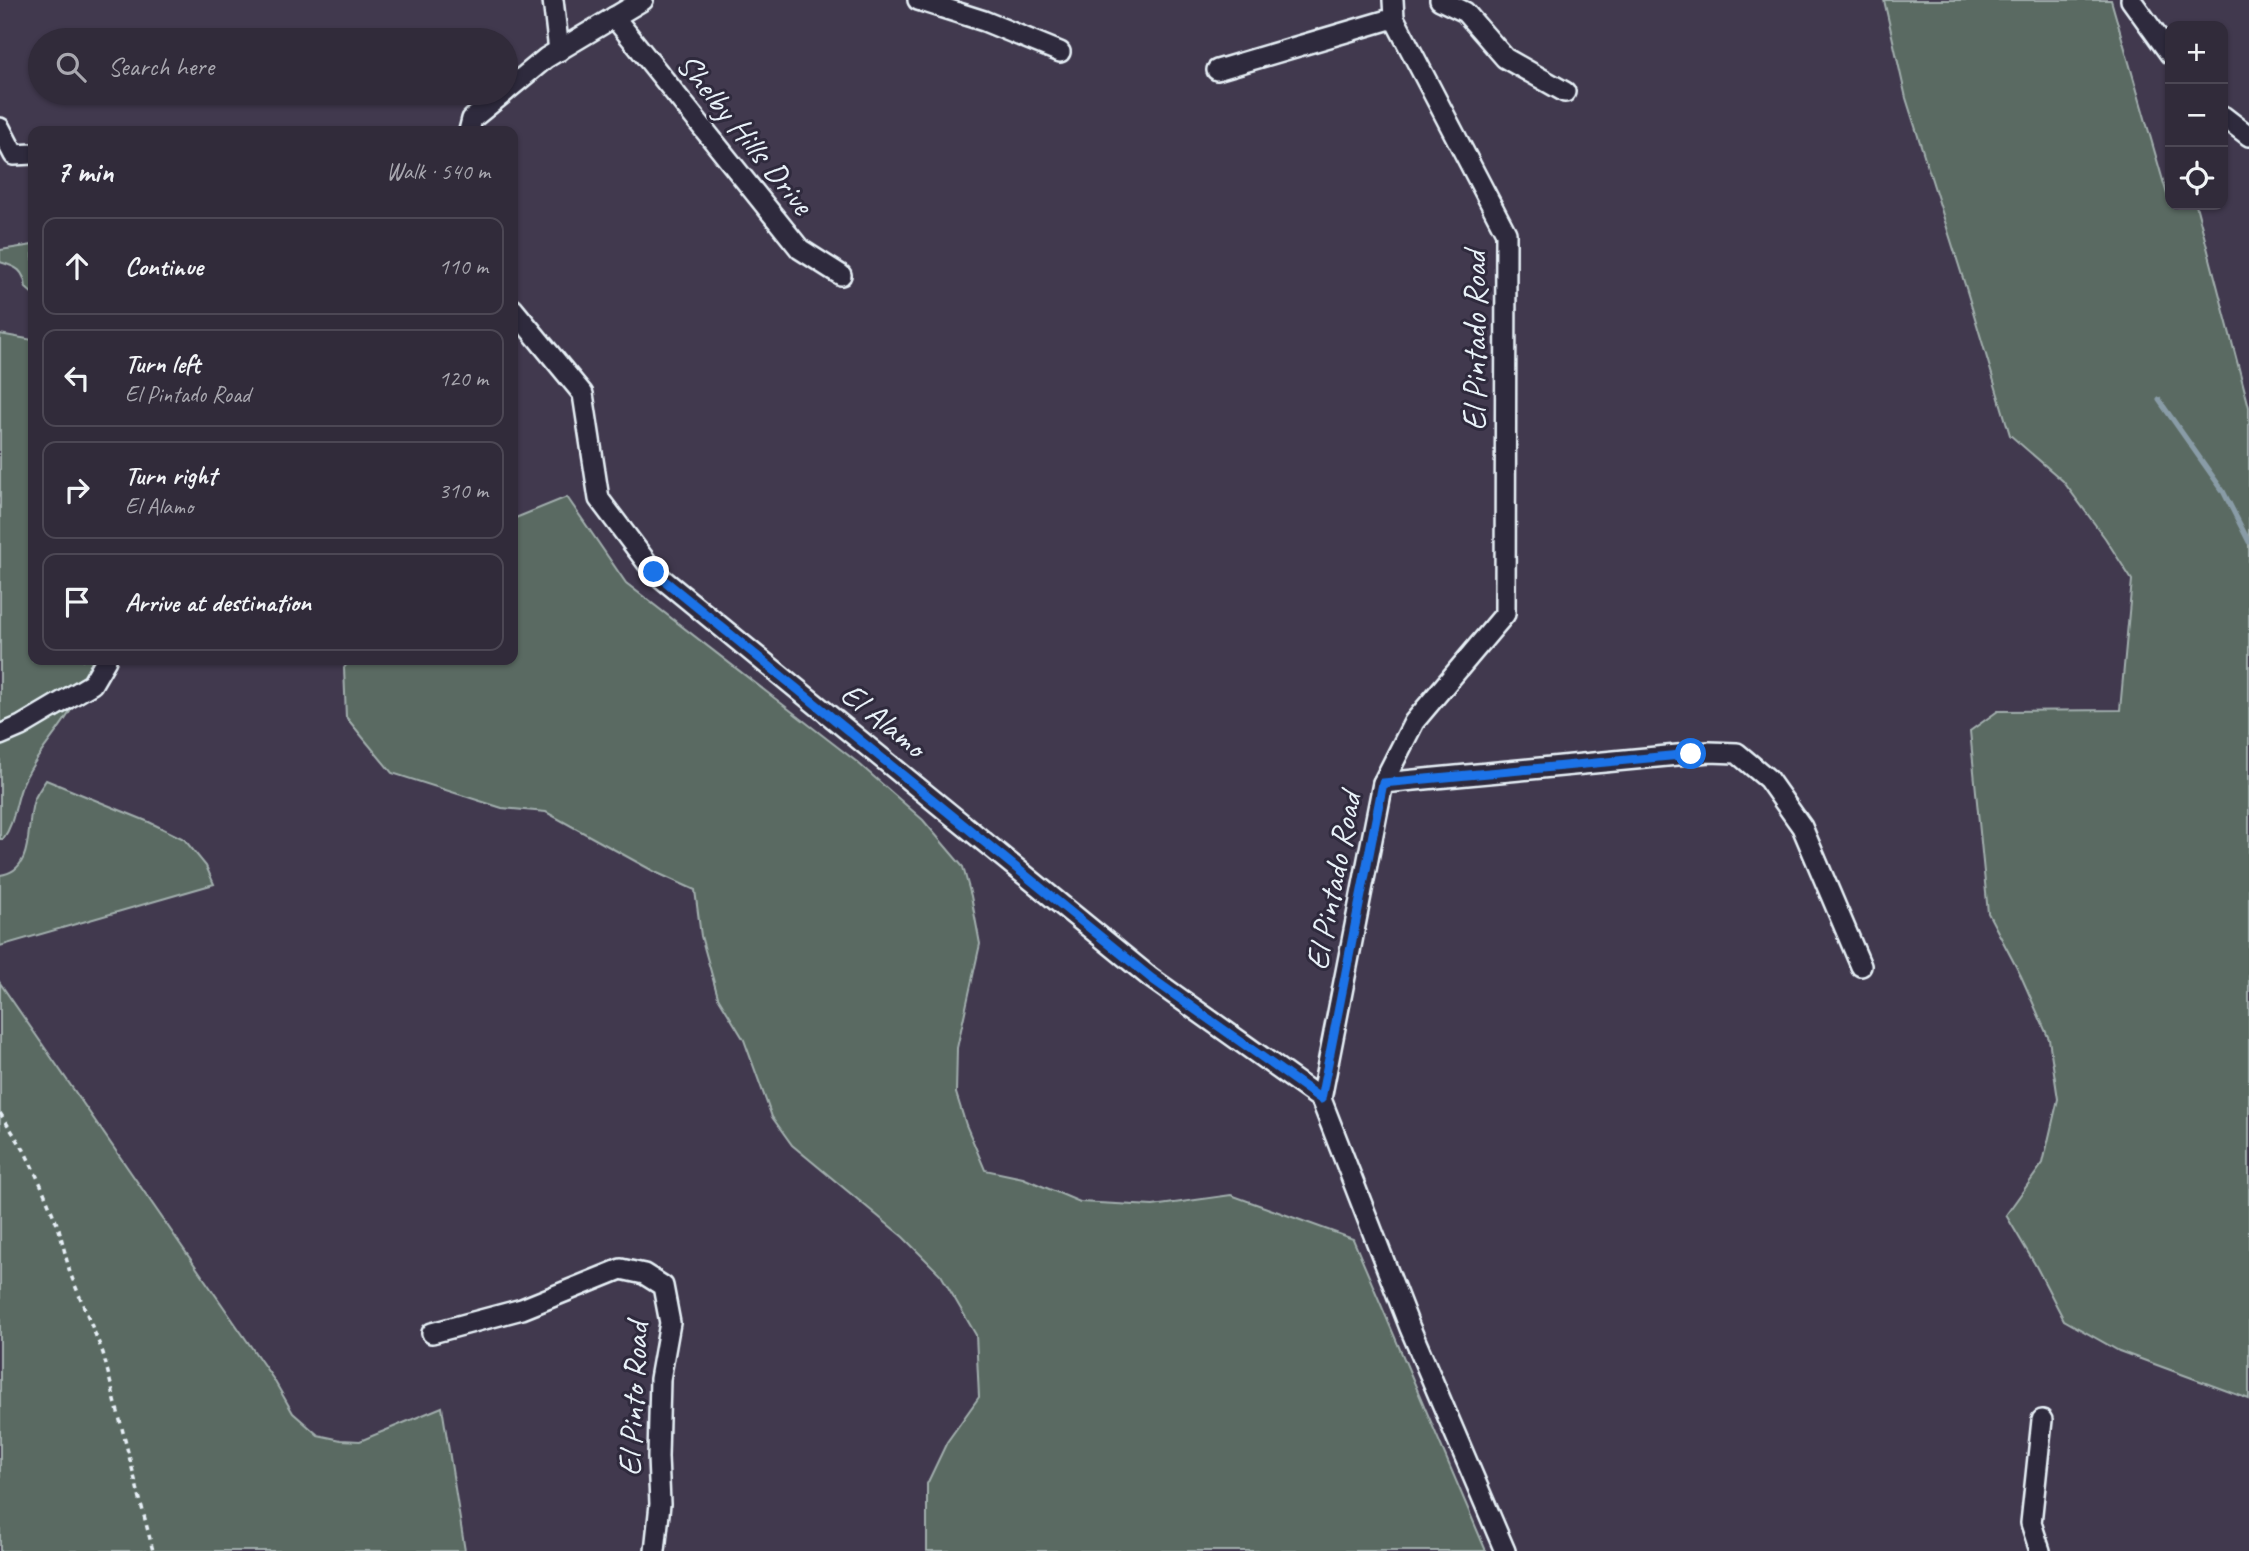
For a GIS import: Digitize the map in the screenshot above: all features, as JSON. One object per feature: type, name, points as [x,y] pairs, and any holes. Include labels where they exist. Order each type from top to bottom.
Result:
[{"type":"street","points":[[553,0],[559,51]]},
{"type":"street","points":[[518,81],[546,58],[643,0]]},
{"type":"street","points":[[918,0],[984,21],[1060,52]]},
{"type":"street","points":[[1440,0],[1465,12],[1505,58],[1565,92]]},
{"type":"street","points":[[2131,0],[2165,47]]},
{"type":"street","points":[[1217,70],[1393,9]]},
{"type":"street","name":"El Pintado Road","points":[[1321,1099],[1383,783],[1415,722],[1505,614],[1506,233],[1393,9]]},
{"type":"street","name":"Shelby Hills Drive","points":[[614,18],[800,250],[841,275]]},
{"type":"street","points":[[470,126],[472,119],[489,105]]},
{"type":"street","points":[[2228,121],[2249,136]]},
{"type":"street","points":[[0,128],[23,154]]},
{"type":"street","name":"El Alamo","points":[[518,315],[583,394],[599,499],[654,572],[1151,978],[1321,1099]]},
{"type":"street","points":[[0,735],[22,726],[92,684],[103,665]]},
{"type":"street","points":[[1383,783],[1709,752],[1737,753],[1768,779],[1802,827],[1861,967]]},
{"type":"street","points":[[1321,1099],[1410,1328],[1505,1551]]},
{"type":"street","name":"El Pinto Road","points":[[432,1333],[522,1309],[621,1269],[644,1274],[663,1286],[670,1323],[660,1379],[660,1504],[655,1551]]},
{"type":"street","points":[[2040,1551],[2031,1523],[2042,1420]]},
{"type":"path","points":[[0,1113],[24,1150],[41,1185],[59,1230],[70,1273],[103,1353],[153,1551]]},
{"type":"green space","points":[[1884,0],[2111,0],[2165,188],[2165,210],[2197,210],[2249,407],[2249,1399],[2119,1351],[2064,1320],[2006,1215],[2043,1163],[2058,1099],[2049,1039],[2021,976],[1988,913],[1970,731],[1998,711],[2120,710],[2132,580],[2063,481],[2010,435],[1906,98]]},
{"type":"green space","points":[[28,246],[28,290],[19,270],[0,262],[0,250]]},
{"type":"green space","points":[[0,334],[28,339],[28,665],[95,665],[90,675],[0,728]]},
{"type":"green space","points":[[567,497],[626,583],[857,762],[923,820],[963,867],[980,944],[957,1048],[956,1093],[985,1170],[1023,1178],[1080,1202],[1153,1206],[1231,1195],[1353,1239],[1486,1551],[927,1551],[927,1484],[947,1442],[979,1397],[976,1335],[941,1275],[903,1237],[792,1145],[772,1117],[744,1040],[718,997],[701,936],[695,890],[655,872],[546,812],[502,808],[392,773],[346,717],[344,668],[346,665],[518,665],[518,517]]},
{"type":"green space","points":[[71,710],[28,773],[20,790],[10,826],[3,839],[0,839],[0,745]]},
{"type":"green space","points":[[46,780],[184,839],[206,866],[214,884],[0,946],[0,875],[11,872],[24,856],[31,810]]},
{"type":"green space","points":[[0,983],[274,1380],[293,1413],[318,1435],[360,1441],[442,1407],[465,1551],[0,1551]]},
{"type":"waterway","points":[[2159,400],[2223,491],[2249,542]]},
{"type":"route","points":[[654,572],[1151,978],[1321,1099],[1383,783],[1691,754]]}]
